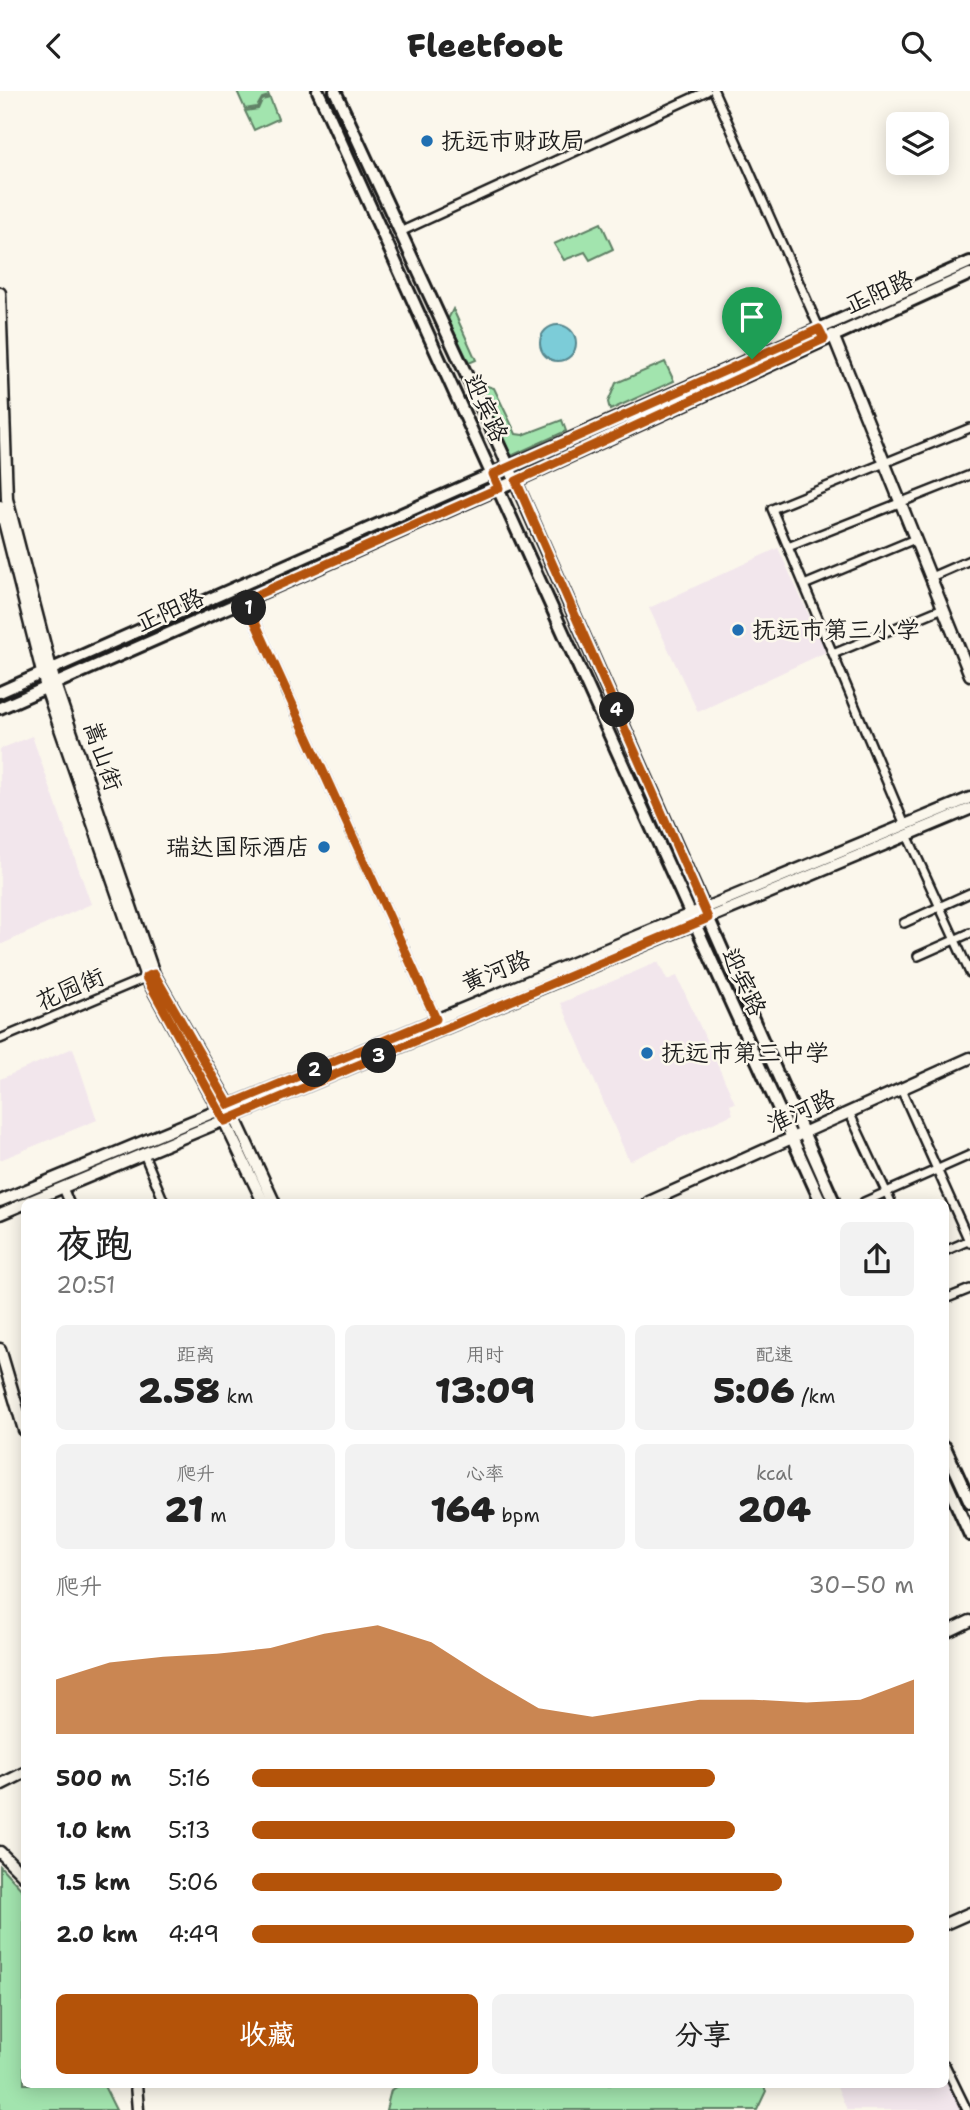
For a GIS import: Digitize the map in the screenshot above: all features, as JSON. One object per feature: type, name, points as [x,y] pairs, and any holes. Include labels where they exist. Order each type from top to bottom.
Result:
[{"type":"main road","name":"迎宾路","points":[[318,91],[692,919],[797,1136],[832,1199]]},
{"type":"main road","name":"迎宾路","points":[[335,91],[516,481],[706,914],[797,1136],[820,1199]]},
{"type":"main road","name":"正阳路","points":[[0,708],[516,481],[970,262]]},
{"type":"main road","name":"正阳路","points":[[0,692],[509,467],[970,274]]},
{"type":"main road","name":"嵩山街","points":[[0,293],[7,499],[47,671]]},
{"type":"main road","points":[[825,334],[885,463],[970,675]]},
{"type":"main road","name":"嵩山街","points":[[0,506],[51,686],[150,976],[224,1107],[262,1199]]},
{"type":"main road","name":"黄河路","points":[[0,1201],[436,1019],[706,914],[906,830],[970,798]]},
{"type":"main road","name":"黄河路","points":[[906,830],[970,809]]},
{"type":"main road","name":"黄河路","points":[[36,1199],[692,919]]},
{"type":"main road","name":"淮河路","points":[[656,1199],[970,1058]]},
{"type":"main road","name":"嵩山街","points":[[229,1118],[272,1199]]},
{"type":"main road","name":"黄河路","points":[[0,1214],[21,1205]]},
{"type":"main road","points":[[0,1349],[21,1420]]},
{"type":"main road","points":[[949,1456],[970,1502]]},
{"type":"main road","points":[[949,1488],[970,1535]]},
{"type":"main road","points":[[949,1631],[970,1621]]},
{"type":"main road","points":[[0,1785],[21,1774]]},
{"type":"main road","points":[[0,1852],[21,1874]]},
{"type":"main road","points":[[949,1922],[970,1913]]},
{"type":"main road","points":[[136,2088],[138,2110]]},
{"type":"street","points":[[400,232],[707,91]]},
{"type":"street","points":[[714,91],[825,334]]},
{"type":"street","points":[[970,428],[772,509],[906,830],[970,971]]},
{"type":"street","points":[[788,547],[970,475]]},
{"type":"street","points":[[804,585],[915,539]]},
{"type":"street","points":[[930,577],[970,560]]},
{"type":"street","points":[[245,600],[436,1019]]},
{"type":"street","points":[[833,654],[943,608]]},
{"type":"street","points":[[904,923],[970,893]]},
{"type":"street","points":[[918,956],[970,933]]},
{"type":"street","name":"花园街","points":[[0,1039],[150,976]]},
{"type":"street","points":[[901,1089],[970,1241],[949,1249]]},
{"type":"street","points":[[849,1112],[890,1199]]},
{"type":"street","points":[[144,1154],[163,1199]]},
{"type":"street","points":[[871,1199],[970,1154]]},
{"type":"street","points":[[62,1188],[68,1199]]},
{"type":"street","points":[[949,1297],[970,1289]]},
{"type":"street","points":[[949,2073],[967,2110]]},
{"type":"shaded area","name":"抚远市第三小学","points":[[778,548],[826,652],[698,712],[649,608]]},
{"type":"shaded area","points":[[32,736],[91,904],[0,945],[0,749]]},
{"type":"shaded area","name":"抚远市第三中学","points":[[658,962],[667,980],[677,976],[735,1103],[730,1105],[733,1114],[629,1161],[561,1003]]},
{"type":"shaded area","points":[[73,1048],[97,1120],[0,1160],[0,1079]]},
{"type":"shaded area","points":[[949,2076],[964,2110],[847,2110],[838,2088],[949,2088]]},
{"type":"green space","points":[[237,91],[267,91],[269,96],[262,98],[257,107],[245,109]]},
{"type":"green space","points":[[270,98],[278,119],[254,130],[245,111],[258,109],[262,100]]},
{"type":"green space","points":[[601,223],[613,249],[590,260],[585,252],[564,260],[554,244]]},
{"type":"green space","points":[[453,309],[476,360],[469,363],[448,319]]},
{"type":"green space","points":[[665,362],[674,381],[610,410],[608,402],[616,383]]},
{"type":"green space","points":[[477,383],[494,388],[516,434],[523,435],[562,420],[566,431],[511,456]]},
{"type":"green space","points":[[0,1866],[21,1889],[21,2088],[105,2088],[116,2110],[0,2110]]},
{"type":"green space","points":[[764,2088],[766,2091],[757,2110],[386,2110],[391,2090]]},
{"type":"water","points":[[558,325],[571,330],[576,343],[571,356],[558,361],[545,356],[540,343],[545,330]]},
{"type":"place","name":"抚远市财政局","points":[[427,141]]},
{"type":"place","name":"抚远市第三小学","points":[[738,630]]},
{"type":"place","name":"瑞达国际酒店","points":[[324,847]]},
{"type":"place","name":"抚远市第三中学","points":[[647,1053]]},
{"type":"route","points":[[819,329],[824,339],[516,481],[708,918],[225,1121],[146,977],[154,974],[229,1105],[436,1019],[245,600],[499,488],[493,474],[752,359],[819,329]]}]
